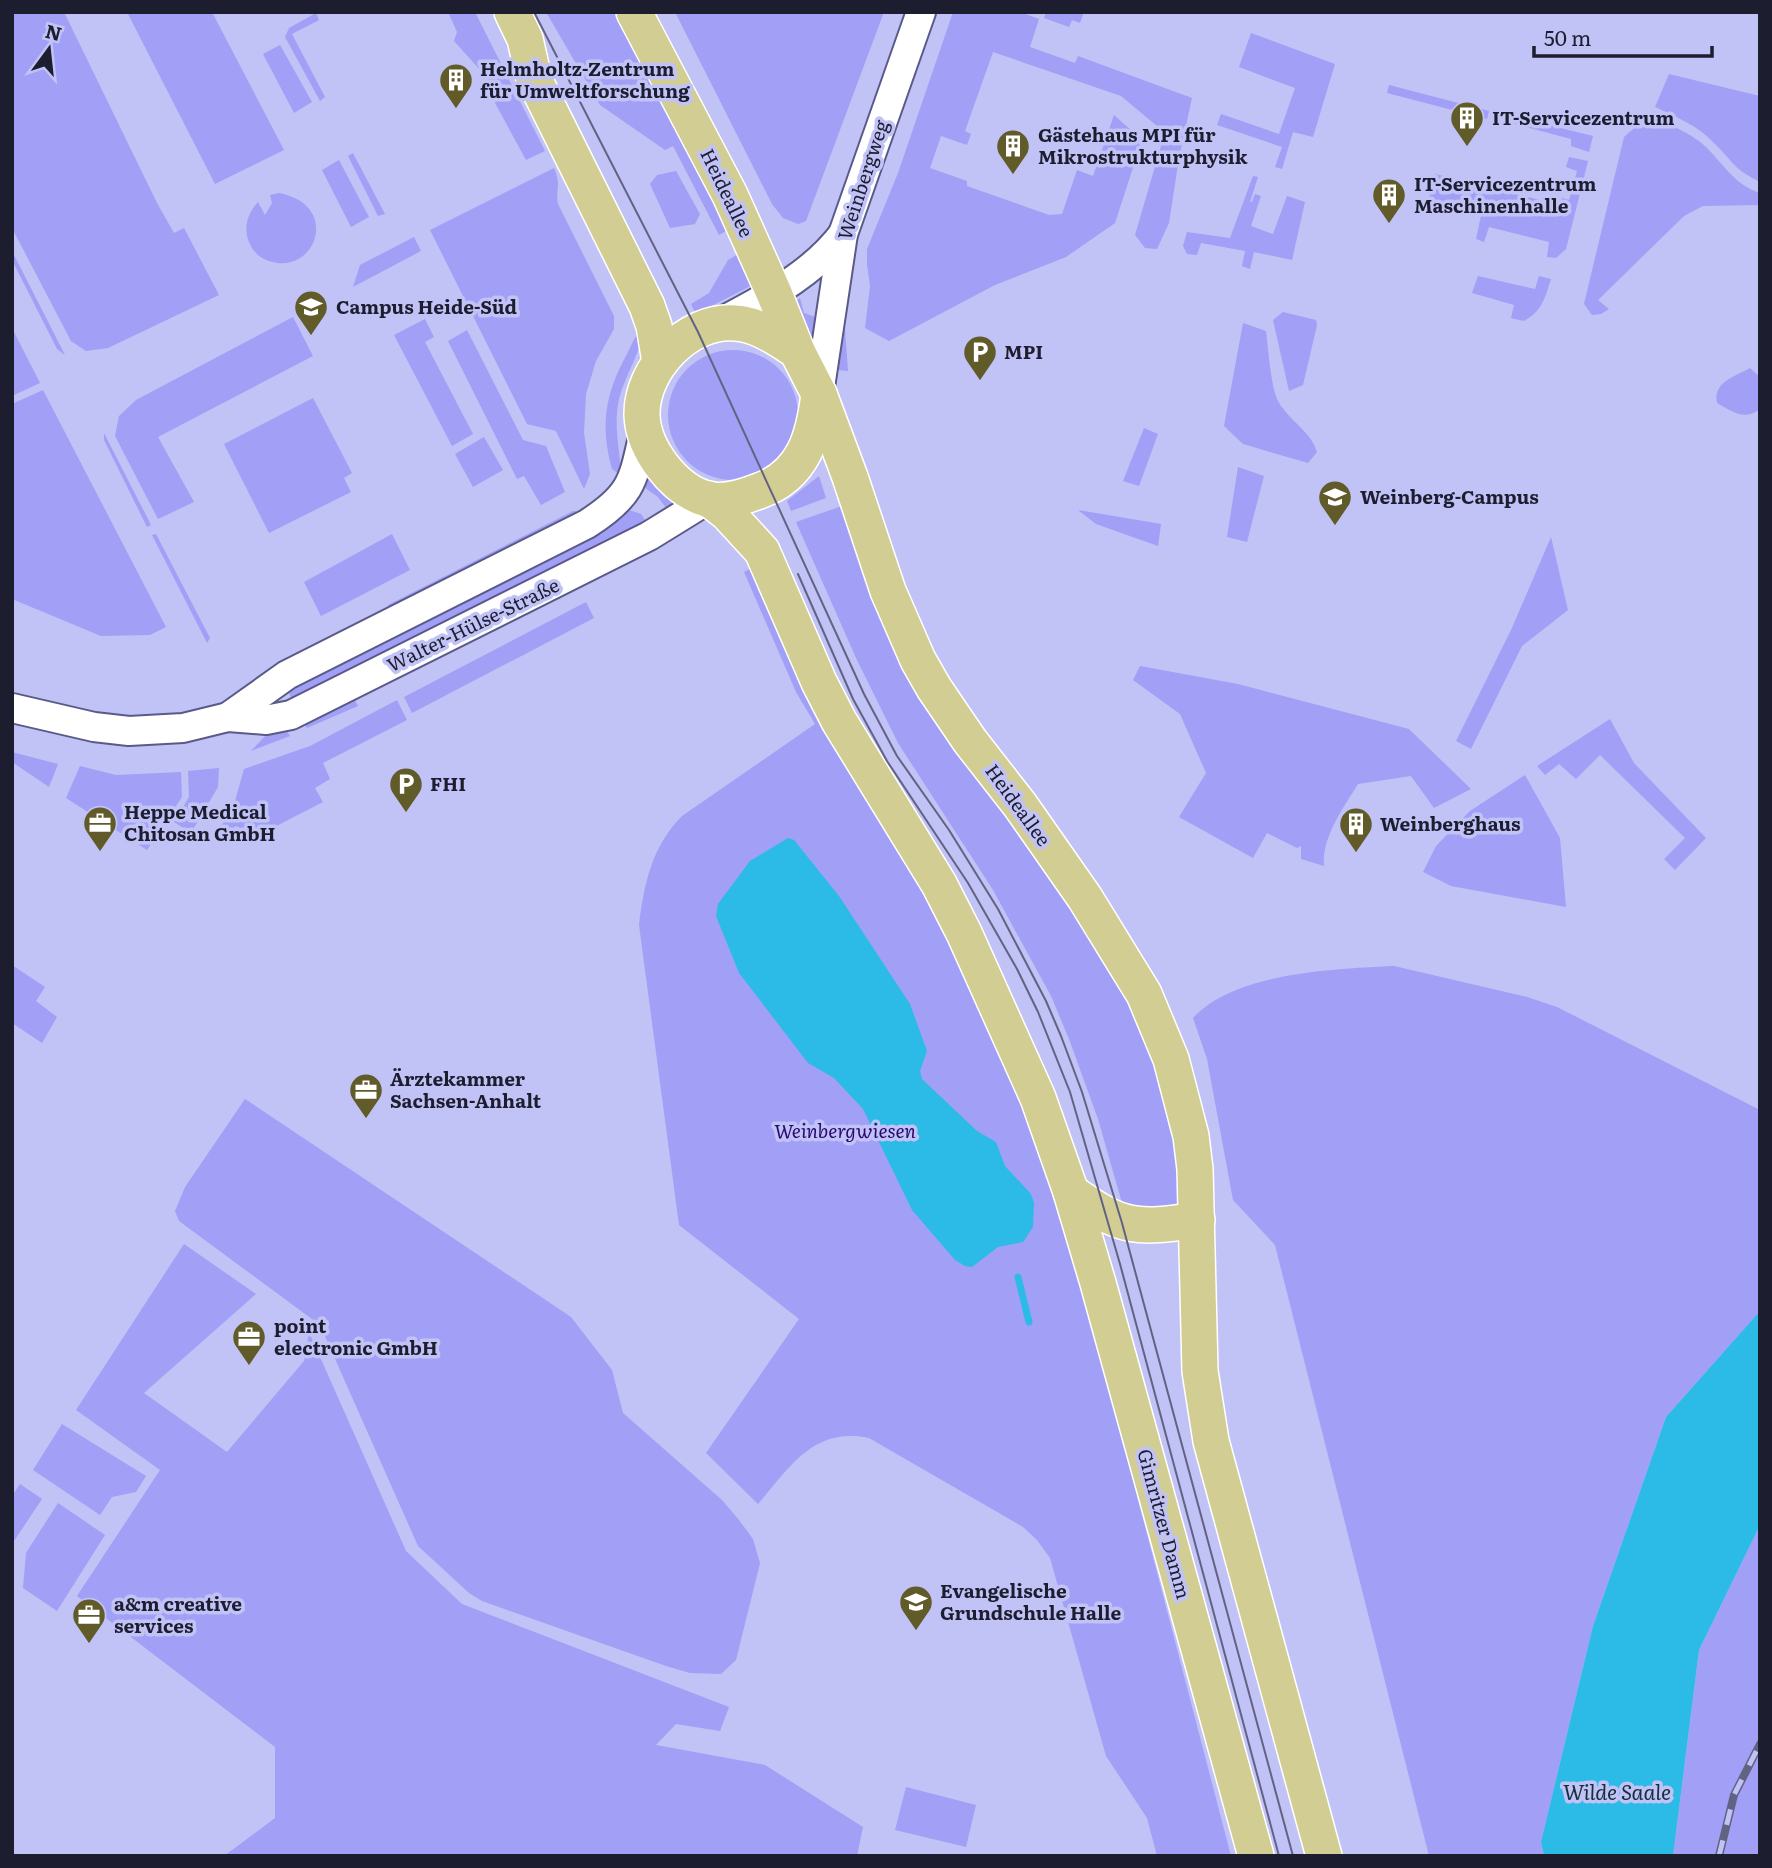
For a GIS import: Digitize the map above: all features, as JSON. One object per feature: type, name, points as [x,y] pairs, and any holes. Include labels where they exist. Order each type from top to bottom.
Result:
[{"type":"main road","points":[[512,12],[525,39],[539,90],[647,306],[654,326],[660,362]]},
{"type":"main road","name":"Heideallee","points":[[634,12],[730,195],[774,293],[785,343]]},
{"type":"main road","points":[[709,499],[750,495],[770,487],[797,465],[812,439],[819,394],[785,343],[748,324],[719,323],[690,336],[660,362],[645,391],[642,416],[645,428],[656,455],[670,474],[686,489],[709,499],[737,523],[762,551],[819,682],[839,720],[939,884],[1029,1078],[1071,1192],[1106,1217],[1122,1223],[1138,1226],[1164,1225],[1197,1220],[1199,1371],[1211,1441],[1324,1856]]},
{"type":"main road","name":"Heideallee","points":[[819,394],[888,591],[923,670],[970,741],[1020,805],[1085,898],[1137,982],[1156,1020],[1171,1059],[1191,1136],[1197,1220]]},
{"type":"main road","name":"Gimritzer Damm","points":[[1071,1192],[1256,1856]]},
{"type":"street","name":"Weinbergweg","points":[[819,394],[843,234],[921,12]]},
{"type":"street","points":[[719,323],[814,267],[843,234]]},
{"type":"street","name":"Walter-Hülse-Straße","points":[[228,717],[287,675],[605,513],[623,496],[629,485],[645,428]]},
{"type":"street","name":"Walter-Hülse-Straße","points":[[12,708],[94,727],[130,731],[183,728],[228,717],[266,720],[292,715],[649,537],[709,499]]},
{"type":"green space","points":[[12,12],[64,12],[157,203],[174,233],[184,228],[219,295],[108,348],[86,351],[71,341],[12,228]]},
{"type":"green space","points":[[127,12],[212,12],[284,150],[215,184]]},
{"type":"green space","points":[[448,12],[475,12],[545,151],[526,160],[495,103],[500,92],[454,41],[457,32]]},
{"type":"green space","points":[[546,12],[629,12],[735,226],[719,235],[673,146],[665,150],[600,105]]},
{"type":"green space","points":[[675,12],[884,12],[806,221],[798,224],[783,218],[772,204]]},
{"type":"green space","points":[[953,12],[1020,12],[1039,19],[1030,47],[1075,63],[1078,56],[1192,98],[1169,223],[1157,249],[1145,248],[1135,235],[1161,146],[1157,126],[1121,96],[993,52],[965,131],[971,134],[967,145],[941,136],[930,168],[967,181],[967,186],[1049,215],[1062,214],[1077,170],[1093,176],[1114,115],[1142,140],[1115,223],[1066,257],[995,285],[889,341],[865,328],[870,286],[867,249],[898,173]]},
{"type":"green space","points":[[1046,12],[1084,12],[1080,23],[1072,20],[1069,27],[1044,18]]},
{"type":"green space","points":[[316,13],[319,20],[292,34],[325,97],[320,101],[285,37],[289,28]]},
{"type":"green space","points":[[1251,33],[1335,64],[1313,137],[1293,132],[1282,169],[1275,167],[1282,147],[1217,125],[1221,114],[1279,134],[1295,88],[1239,67]]},
{"type":"green space","points":[[280,45],[312,102],[294,113],[263,54]]},
{"type":"green space","points":[[1669,74],[1760,96],[1760,182],[1739,169],[1700,131],[1655,107]]},
{"type":"green space","points":[[1389,85],[1489,111],[1487,119],[1387,93]]},
{"type":"green space","points":[[1504,114],[1593,136],[1589,152],[1571,146],[1571,139],[1503,121]]},
{"type":"green space","points":[[1648,116],[1700,142],[1737,180],[1760,193],[1760,205],[1703,206],[1684,216],[1598,300],[1609,309],[1592,315],[1584,304],[1624,137]]},
{"type":"green space","points":[[353,153],[385,214],[378,216],[348,156]]},
{"type":"green space","points":[[1569,157],[1588,161],[1566,249],[1556,258],[1547,257],[1549,242],[1489,227],[1484,242],[1476,239],[1482,211],[1429,198],[1435,174],[1560,205],[1562,198],[1569,200],[1577,171],[1566,167]]},
{"type":"green space","points":[[339,160],[369,217],[351,227],[322,170]]},
{"type":"green space","points":[[554,168],[558,179],[558,204],[614,316],[614,329],[596,361],[586,394],[584,433],[590,474],[584,489],[556,431],[527,424],[430,230]]},
{"type":"green space","points":[[676,171],[700,214],[695,224],[670,228],[650,184],[657,175]]},
{"type":"green space","points":[[1253,176],[1258,177],[1250,202],[1255,194],[1261,196],[1251,226],[1273,234],[1287,196],[1305,202],[1292,260],[1254,252],[1250,269],[1242,266],[1245,251],[1201,243],[1197,255],[1187,254],[1183,246],[1187,232],[1230,238]]},
{"type":"green space","points":[[279,193],[298,200],[310,210],[316,223],[310,248],[301,258],[288,263],[273,262],[261,257],[251,246],[246,231],[249,216],[258,202],[265,215],[272,203],[270,195]]},
{"type":"green space","points":[[414,237],[421,251],[353,287],[360,265]]},
{"type":"green space","points":[[745,250],[758,282],[696,314],[691,304],[709,293],[728,260]]},
{"type":"green space","points":[[12,251],[65,355],[57,349],[12,260]]},
{"type":"green space","points":[[1478,276],[1535,289],[1539,276],[1551,279],[1539,308],[1524,321],[1511,318],[1514,305],[1472,293]]},
{"type":"green space","points":[[800,298],[804,313],[824,320],[818,355],[791,305]]},
{"type":"green space","points":[[1283,312],[1316,320],[1317,325],[1303,385],[1289,391],[1273,320]]},
{"type":"green space","points":[[293,317],[313,356],[158,437],[194,502],[158,519],[115,436],[119,416],[136,400]]},
{"type":"green space","points":[[425,319],[434,337],[425,342],[473,434],[452,446],[394,335]]},
{"type":"green space","points":[[1243,323],[1266,331],[1278,401],[1310,438],[1317,452],[1308,463],[1243,444],[1224,426]]},
{"type":"green space","points":[[644,326],[617,409],[621,475],[612,469],[608,453],[606,424],[609,396],[634,340]]},
{"type":"green space","points":[[838,327],[845,329],[848,371],[839,370]]},
{"type":"green space","points":[[12,328],[40,383],[12,396]]},
{"type":"green space","points":[[467,330],[523,440],[546,446],[565,492],[541,505],[524,476],[517,479],[448,341]]},
{"type":"green space","points":[[733,350],[758,355],[779,369],[793,390],[798,415],[793,440],[779,461],[758,475],[733,480],[708,475],[687,461],[673,440],[668,415],[673,390],[687,369],[708,355]]},
{"type":"green space","points":[[1750,368],[1760,377],[1760,409],[1744,415],[1717,403],[1721,385]]},
{"type":"green space","points":[[43,390],[166,627],[150,635],[101,636],[12,599],[12,404]]},
{"type":"green space","points":[[313,398],[352,473],[344,478],[351,492],[269,533],[224,444]]},
{"type":"green space","points":[[1144,428],[1158,434],[1139,486],[1123,481]]},
{"type":"green space","points":[[104,433],[151,525],[147,527],[104,440]]},
{"type":"green space","points":[[484,437],[503,470],[473,487],[455,454]]},
{"type":"green space","points":[[1238,467],[1264,476],[1247,542],[1227,537]]},
{"type":"green space","points":[[645,472],[661,493],[677,506],[669,512],[658,497],[641,485]]},
{"type":"green space","points":[[819,476],[826,498],[791,511],[787,501]]},
{"type":"green space","points":[[842,506],[881,620],[912,685],[1132,986],[1178,1112],[1181,1202],[1173,1213],[1126,1217],[1098,1119],[1051,996],[993,890],[898,743],[856,658],[796,522]]},
{"type":"green space","points":[[626,509],[641,514],[647,523],[293,704],[287,687]]},
{"type":"green space","points":[[1078,510],[1161,524],[1158,546],[1096,524]]},
{"type":"green space","points":[[576,511],[574,517],[392,612],[388,605]]},
{"type":"green space","points":[[156,534],[210,638],[207,643],[152,535]]},
{"type":"green space","points":[[392,534],[410,570],[321,616],[304,582]]},
{"type":"green space","points":[[1551,537],[1568,610],[1522,646],[1471,749],[1456,741],[1512,628]]},
{"type":"green space","name":"Weinbergwiesen","points":[[755,566],[918,873],[1048,1155],[1231,1856],[1157,1856],[1147,1818],[1106,1756],[1050,1558],[1023,1527],[869,1438],[833,1438],[818,1444],[793,1464],[758,1504],[706,1453],[799,1319],[679,1225],[639,925],[651,866],[663,840],[682,816],[815,724],[796,692],[744,572]]},
{"type":"green space","points":[[586,602],[594,618],[412,713],[404,697]]},
{"type":"green space","points":[[1140,666],[1238,684],[1409,729],[1471,789],[1434,808],[1411,776],[1358,784],[1330,834],[1324,866],[1301,859],[1301,846],[1297,848],[1267,833],[1253,858],[1179,817],[1206,773],[1180,714],[1133,680]]},
{"type":"green space","points":[[354,699],[358,706],[307,728],[302,720]]},
{"type":"green space","points":[[397,700],[407,720],[323,763],[330,779],[315,788],[323,802],[257,836],[236,826],[230,831],[221,827],[235,801],[244,769],[310,746]]},
{"type":"green space","points":[[1610,719],[1634,763],[1706,838],[1675,870],[1664,859],[1685,838],[1600,755],[1576,779],[1559,764],[1545,775],[1537,766]]},
{"type":"green space","points":[[283,725],[290,736],[251,751],[269,732]]},
{"type":"green space","points":[[12,752],[58,764],[49,787],[12,762]]},
{"type":"green space","points":[[80,766],[116,775],[181,772],[182,797],[147,850],[66,798]]},
{"type":"green space","points":[[219,768],[218,787],[191,833],[174,822],[189,797],[188,771]]},
{"type":"green space","points":[[1525,775],[1560,838],[1566,907],[1451,886],[1423,872],[1436,846],[1470,811]]},
{"type":"green space","points":[[12,965],[45,987],[36,1001],[57,1017],[42,1043],[12,1023]]},
{"type":"green space","points":[[1394,966],[1527,997],[1557,1007],[1760,1110],[1760,1311],[1666,1417],[1593,1626],[1541,1842],[1544,1856],[1429,1856],[1275,1245],[1233,1200],[1207,1059],[1193,1018],[1234,991],[1260,982],[1315,972]]},
{"type":"green space","points":[[245,1099],[571,1317],[612,1370],[623,1413],[722,1500],[753,1539],[760,1563],[736,1660],[721,1674],[690,1673],[666,1666],[482,1601],[469,1593],[418,1546],[320,1325],[179,1221],[175,1211],[185,1187]]},
{"type":"green space","points":[[184,1244],[256,1294],[144,1393],[227,1452],[304,1361],[309,1332],[406,1551],[462,1604],[729,1707],[720,1731],[676,1724],[656,1745],[765,1765],[863,1827],[857,1856],[224,1856],[275,1818],[275,1747],[77,1596],[160,1470],[76,1410]]},
{"type":"green space","points":[[62,1424],[146,1476],[136,1492],[112,1497],[100,1515],[33,1470]]},
{"type":"green space","points":[[20,1484],[42,1499],[14,1541],[12,1496]]},
{"type":"green space","points":[[58,1503],[105,1535],[57,1611],[23,1588],[26,1553]]},
{"type":"green space","points":[[1760,1525],[1760,1856],[1673,1856],[1699,1650]]},
{"type":"green space","points":[[906,1787],[976,1805],[966,1847],[895,1830]]},
{"type":"water","points":[[788,838],[794,840],[839,896],[910,1004],[927,1051],[920,1071],[922,1079],[977,1131],[996,1142],[1005,1166],[1031,1194],[1034,1203],[1033,1227],[1023,1242],[998,1247],[972,1267],[955,1260],[912,1210],[863,1109],[834,1078],[808,1063],[739,973],[716,916],[718,904],[750,861]]},
{"type":"water","name":"Wilde Saale","points":[[1760,1311],[1760,1525],[1699,1650],[1673,1856],[1544,1856],[1541,1842],[1593,1626],[1666,1417]]},
{"type":"waterway","points":[[1018,1277],[1029,1322]]},
{"type":"tram line","points":[[534,12],[698,332],[864,694],[897,756],[949,830],[998,909],[1046,1001],[1061,1036],[1082,1092],[1122,1223],[1293,1856]]},
{"type":"tram line","points":[[798,574],[853,699],[887,761],[968,883],[1017,969],[1038,1012],[1070,1092],[1120,1264],[1279,1856]]},
{"type":"railway","points":[[1719,1856],[1734,1795],[1760,1744]]},
{"type":"place","name":"Helmholtz-Zentrum für Umweltforschung","points":[[456,110]]},
{"type":"place","name":"IT-Servicezentrum","points":[[1467,148]]},
{"type":"place","name":"Gästehaus MPI für Mikrostrukturphysik","points":[[1013,176]]},
{"type":"place","name":"IT-Servicezentrum Maschinenhalle","points":[[1389,225]]},
{"type":"place","name":"Campus Heide-Süd","points":[[311,337]]},
{"type":"place","name":"MPI","points":[[980,382]]},
{"type":"place","name":"Weinberg-Campus","points":[[1335,527]]},
{"type":"place","name":"FHI","points":[[406,814]]},
{"type":"place","name":"Heppe Medical Chitosan GmbH","points":[[100,853]]},
{"type":"place","name":"Weinberghaus","points":[[1356,854]]},
{"type":"place","name":"Ärztekammer Sachsen-Anhalt","points":[[366,1120]]},
{"type":"place","name":"point electronic GmbH","points":[[249,1367]]},
{"type":"place","name":"Evangelische Grundschule Halle","points":[[916,1632]]},
{"type":"place","name":"a&m creative services","points":[[89,1645]]}]
